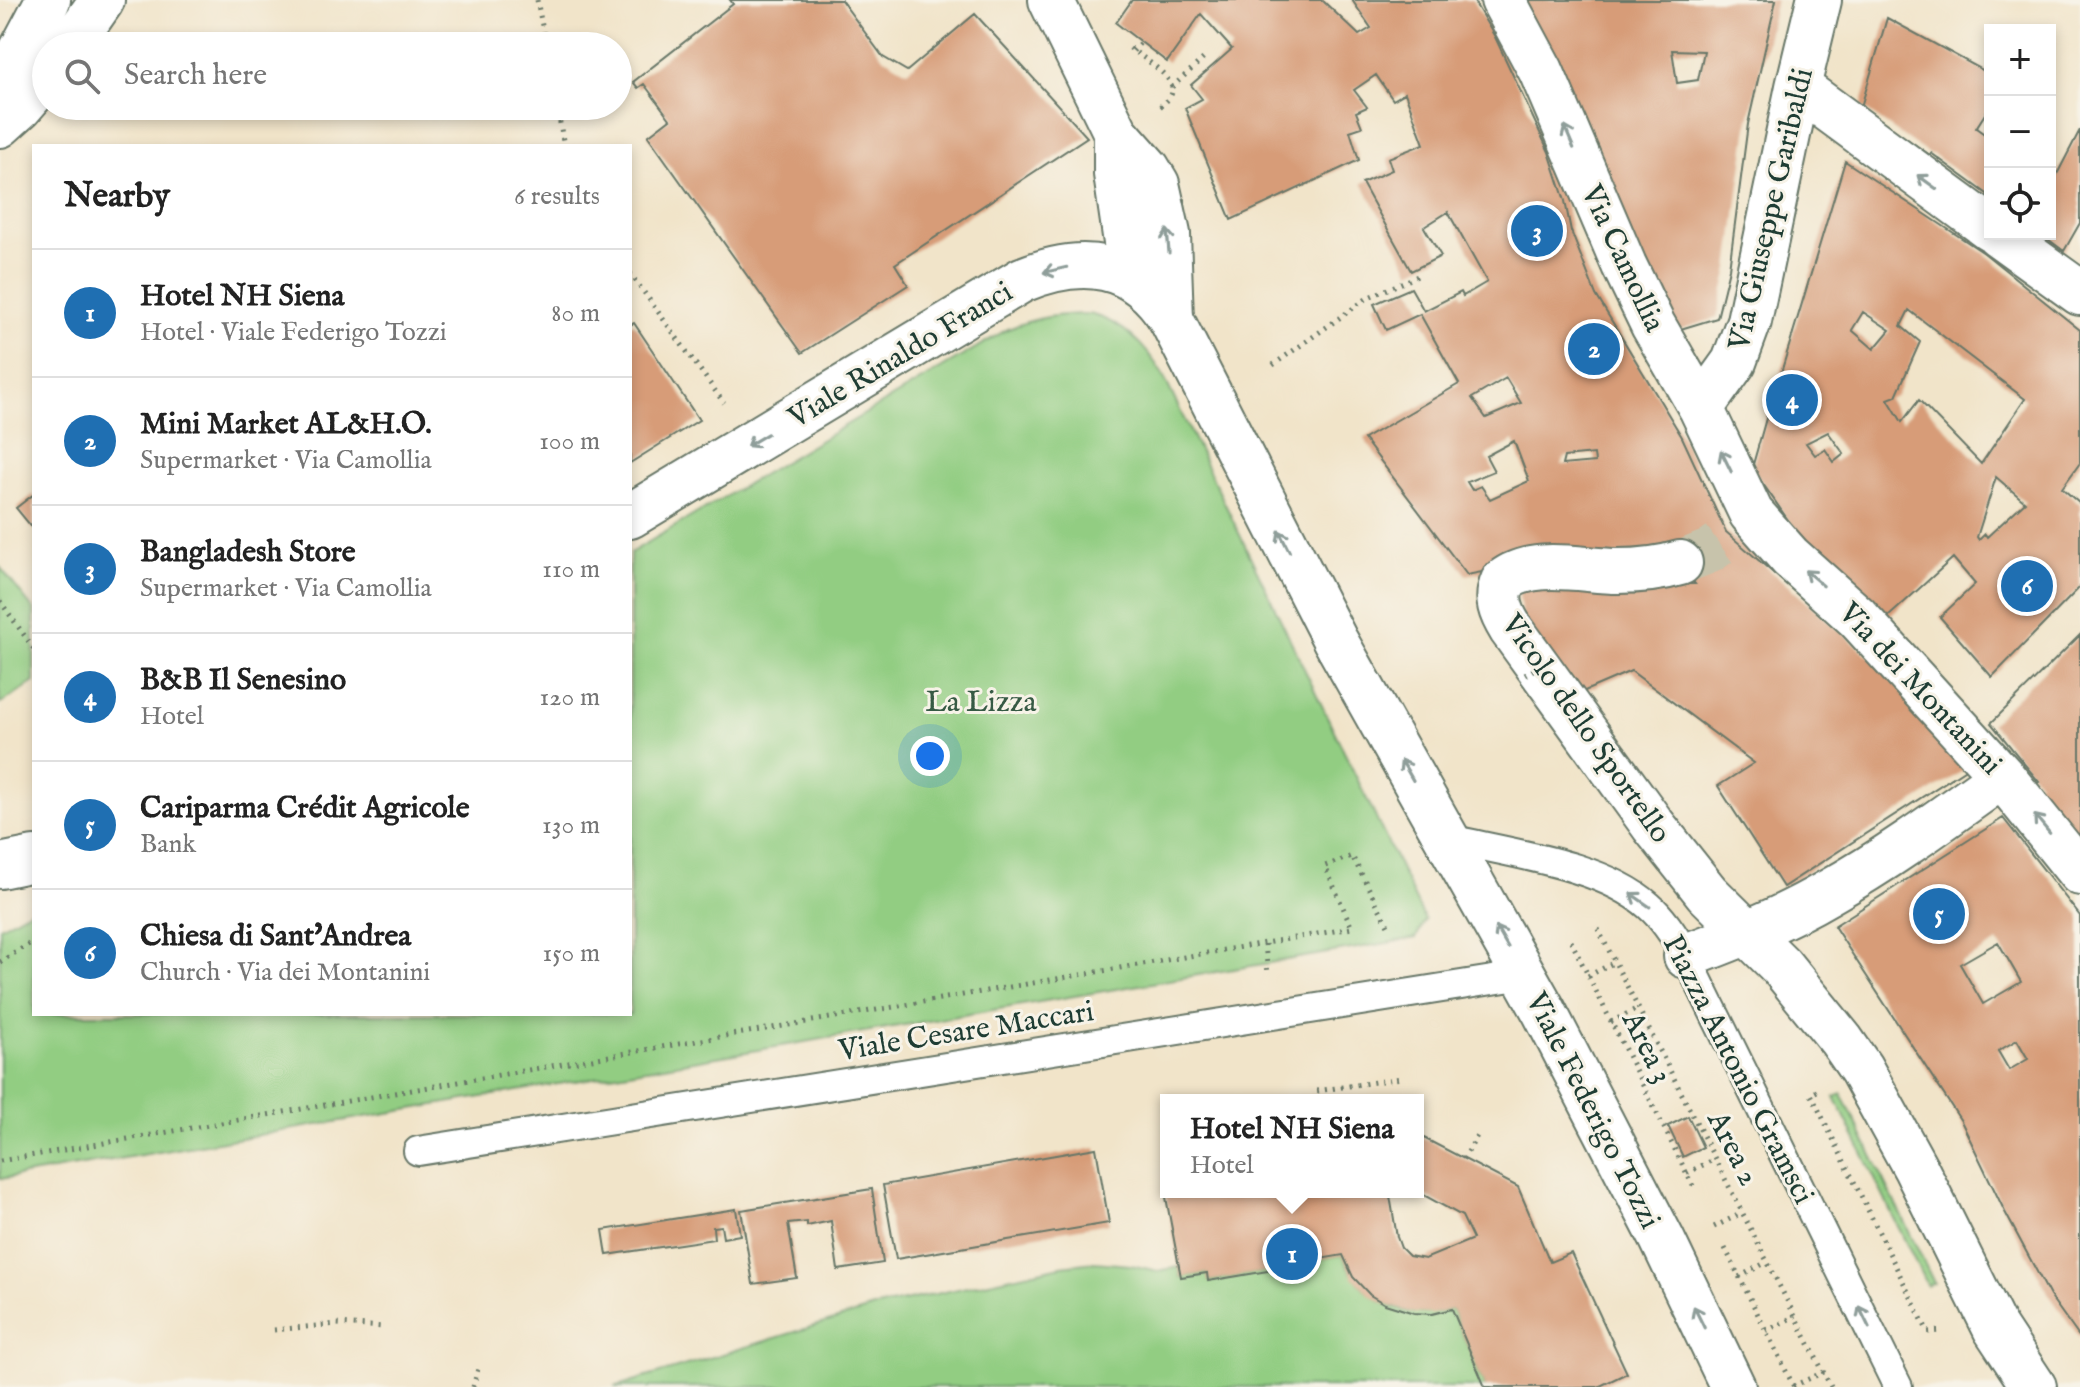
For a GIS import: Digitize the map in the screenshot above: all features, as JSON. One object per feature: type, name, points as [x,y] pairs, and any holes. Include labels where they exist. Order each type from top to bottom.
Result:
[{"type":"street","points":[[36,0],[45,32]]},
{"type":"street","points":[[48,0],[50,32]]},
{"type":"street","points":[[67,32],[88,0]]},
{"type":"street","points":[[73,32],[102,0]]},
{"type":"street","points":[[1051,0],[1116,133],[1157,184],[1163,203],[1169,251],[1171,319],[1335,640],[1446,838]]},
{"type":"street","name":"Via Camollia","points":[[1503,0],[1541,71],[1653,325],[1701,408],[1741,524]]},
{"type":"street","name":"Via Giuseppe Garibaldi","points":[[1701,408],[1728,373],[1745,335],[1819,0]]},
{"type":"street","points":[[0,101],[32,73]]},
{"type":"street","points":[[1798,87],[1984,224]]},
{"type":"street","points":[[0,125],[20,107],[32,88]]},
{"type":"street","points":[[1116,133],[1116,174],[1131,277]]},
{"type":"street","points":[[2006,240],[2080,293]]},
{"type":"street","name":"Viale Rinaldo Franci","points":[[632,515],[1022,280],[1074,266],[1102,268],[1131,277],[1150,290],[1171,319]]},
{"type":"street","name":"Via dei Montanini","points":[[1741,524],[1790,557],[1857,617],[2002,776],[2080,873]]},
{"type":"street","name":"Vicolo dello Sportello","points":[[1680,563],[1645,570],[1551,568],[1519,572],[1503,581],[1499,596],[1501,611],[1653,825],[1707,893],[1748,932]]},
{"type":"street","points":[[1686,956],[1748,932],[1827,894],[1919,835],[2002,776]]},
{"type":"street","name":"Viale Federigo Tozzi","points":[[1446,838],[1524,975],[1662,1239],[1733,1387]]},
{"type":"street","points":[[0,866],[32,859]]},
{"type":"street","points":[[1748,932],[1781,966],[1861,1069],[1916,1169],[1995,1328],[2034,1387]]},
{"type":"lane","name":"Piazza Antonio Gramsci","points":[[1446,838],[1604,879],[1651,908],[1686,956],[1898,1387]]},
{"type":"lane","name":"Viale Cesare Maccari","points":[[418,1151],[1524,975]]},
{"type":"path","points":[[537,0],[543,32]]},
{"type":"path","points":[[1133,51],[1140,43]]},
{"type":"path","points":[[1142,57],[1164,74],[1172,87],[1171,95],[1155,113]]},
{"type":"path","points":[[1172,87],[1204,58]]},
{"type":"path","points":[[559,120],[564,144]]},
{"type":"path","points":[[1273,365],[1369,297],[1420,275]]},
{"type":"path","points":[[632,276],[727,407]]},
{"type":"path","points":[[0,601],[32,646]]},
{"type":"path","points":[[1525,675],[1551,659]]},
{"type":"path","points":[[0,1161],[1352,928],[1325,866],[1352,856],[1390,929]]},
{"type":"path","name":"Area 2","points":[[1598,929],[1831,1387]]},
{"type":"path","name":"Area 3","points":[[1571,941],[1694,1187]]},
{"type":"path","points":[[0,962],[32,942]]},
{"type":"path","points":[[1265,944],[1269,982]]},
{"type":"path","points":[[1588,976],[1615,962]]},
{"type":"path","points":[[1611,1022],[1638,1008]]},
{"type":"path","points":[[1317,1091],[1401,1078]]},
{"type":"path","points":[[1464,1159],[1478,1134]]},
{"type":"path","points":[[1687,1173],[1715,1159]]},
{"type":"path","points":[[1714,1227],[1742,1213]]},
{"type":"path","points":[[1708,1215],[1794,1387],[1824,1372]]},
{"type":"path","points":[[1739,1277],[1767,1262]]},
{"type":"path","points":[[1766,1331],[1795,1316]]},
{"type":"path","points":[[274,1330],[337,1324],[385,1327]]},
{"type":"path","points":[[473,1387],[479,1365]]},
{"type":"green space","name":"La Lizza","points":[[1090,314],[1123,329],[1149,354],[1163,375],[1425,920],[1416,938],[0,1179],[0,927],[32,909],[32,1016],[632,1016],[632,552],[1008,329],[1048,317]]},
{"type":"green space","points":[[0,567],[32,607],[32,683],[0,704]]},
{"type":"green space","points":[[1842,1094],[1934,1283],[1927,1286],[1835,1097]]},
{"type":"green space","points":[[1343,1255],[1360,1284],[1386,1304],[1418,1313],[1452,1309],[1485,1387],[614,1387],[877,1307],[1061,1266],[1094,1262],[1158,1271],[1179,1267],[1181,1277],[1207,1273],[1209,1281]]},
{"type":"building","points":[[730,0],[841,0],[883,57],[907,71],[975,14],[1087,137],[895,264],[908,285],[802,353],[648,136],[670,119],[644,84],[638,88],[633,82],[733,4]]},
{"type":"building","points":[[1132,0],[1322,0],[1359,35],[1371,28],[1352,0],[1473,0],[1495,37],[1549,152],[1571,231],[1596,295],[1682,437],[1726,532],[1877,663],[1967,768],[1783,887],[1718,786],[1754,763],[1631,671],[1580,693],[1522,621],[1518,585],[1695,584],[1674,556],[1467,575],[1364,439],[1459,384],[1420,314],[1386,330],[1374,304],[1411,288],[1424,311],[1461,292],[1463,296],[1487,282],[1448,212],[1424,227],[1441,256],[1411,271],[1362,183],[1392,170],[1388,158],[1424,144],[1405,93],[1393,100],[1376,75],[1354,90],[1367,107],[1356,112],[1362,127],[1350,131],[1359,160],[1231,220],[1185,108],[1202,99],[1191,85],[1232,49],[1201,14],[1167,62],[1116,23]],"holes":[[[1506,378],[1521,403],[1486,418],[1472,398]],[[1514,441],[1529,481],[1490,499],[1481,486],[1472,490],[1467,482],[1494,471],[1486,456]],[[1594,454],[1595,462],[1562,465],[1564,457]]]},
{"type":"building","points":[[1518,0],[1776,0],[1748,124],[1729,269],[1717,318],[1674,331]],"holes":[[[1672,50],[1704,51],[1698,80],[1677,83]]]},
{"type":"building","points":[[1887,18],[1984,71],[1984,115],[1976,128],[1984,134],[1984,192],[1931,153],[1861,107]]},
{"type":"building","points":[[2080,130],[2080,223],[2064,251],[2049,240],[2056,240],[2056,176]]},
{"type":"building","points":[[1845,161],[1984,253],[2080,330],[2080,463],[2062,488],[2080,504],[2080,587],[1992,677],[1940,617],[1975,584],[1953,558],[1888,617],[1806,546],[1752,468]],"holes":[[[1909,310],[2025,399],[1981,464],[1919,400],[1902,422],[1888,399],[1896,396],[1920,342],[1901,326]],[[1863,312],[1890,330],[1874,349],[1852,330]],[[1828,432],[1844,454],[1834,462],[1825,449],[1815,455],[1806,443]],[[1996,477],[2025,502],[1987,537],[1985,534],[1979,540],[1977,537]]]},
{"type":"building","points":[[632,324],[699,420],[632,462]]},
{"type":"building","points":[[32,496],[32,528],[16,508]]},
{"type":"building","points":[[2080,635],[2080,841],[2033,785],[2039,782],[1991,723]]},
{"type":"building","points":[[2003,818],[2080,916],[2080,1338],[2050,1296],[1961,1121],[1834,926]],"holes":[[[1998,942],[2021,982],[1983,1004],[1960,964]],[[2017,1040],[2028,1059],[2009,1070],[1998,1051]]]},
{"type":"building","points":[[1688,1116],[1703,1147],[1683,1157],[1668,1126]]},
{"type":"building","points":[[1424,1138],[1518,1187],[1550,1262],[1571,1253],[1627,1373],[1598,1387],[1485,1387],[1452,1309],[1432,1314],[1414,1313],[1385,1304],[1370,1295],[1353,1277],[1343,1255],[1208,1281],[1207,1273],[1181,1277],[1166,1198],[1390,1198],[1401,1248],[1409,1256],[1425,1259],[1473,1239],[1462,1216],[1424,1195]]},
{"type":"building","points":[[1096,1148],[1109,1223],[896,1259],[883,1185]]},
{"type":"building","points":[[872,1189],[883,1263],[838,1270],[831,1221],[807,1226],[807,1222],[788,1224],[797,1278],[753,1284],[741,1210]]},
{"type":"building","points":[[736,1209],[740,1235],[723,1238],[721,1226],[713,1227],[714,1239],[607,1255],[603,1230]]},
{"type":"tunnel","points":[[1680,563],[1710,551],[1731,536]]},
{"type":"place","name":"Bangladesh Store","points":[[1537,231]]},
{"type":"place","name":"Mini Market AL&H.O.","points":[[1594,349]]},
{"type":"place","name":"B&B Il Senesino","points":[[1792,400]]},
{"type":"place","name":"Chiesa di Sant'Andrea","points":[[2027,586]]},
{"type":"place","name":"Cariparma Crédit Agricole","points":[[1939,914]]},
{"type":"place","name":"Hotel NH Siena","points":[[1292,1254]]}]
